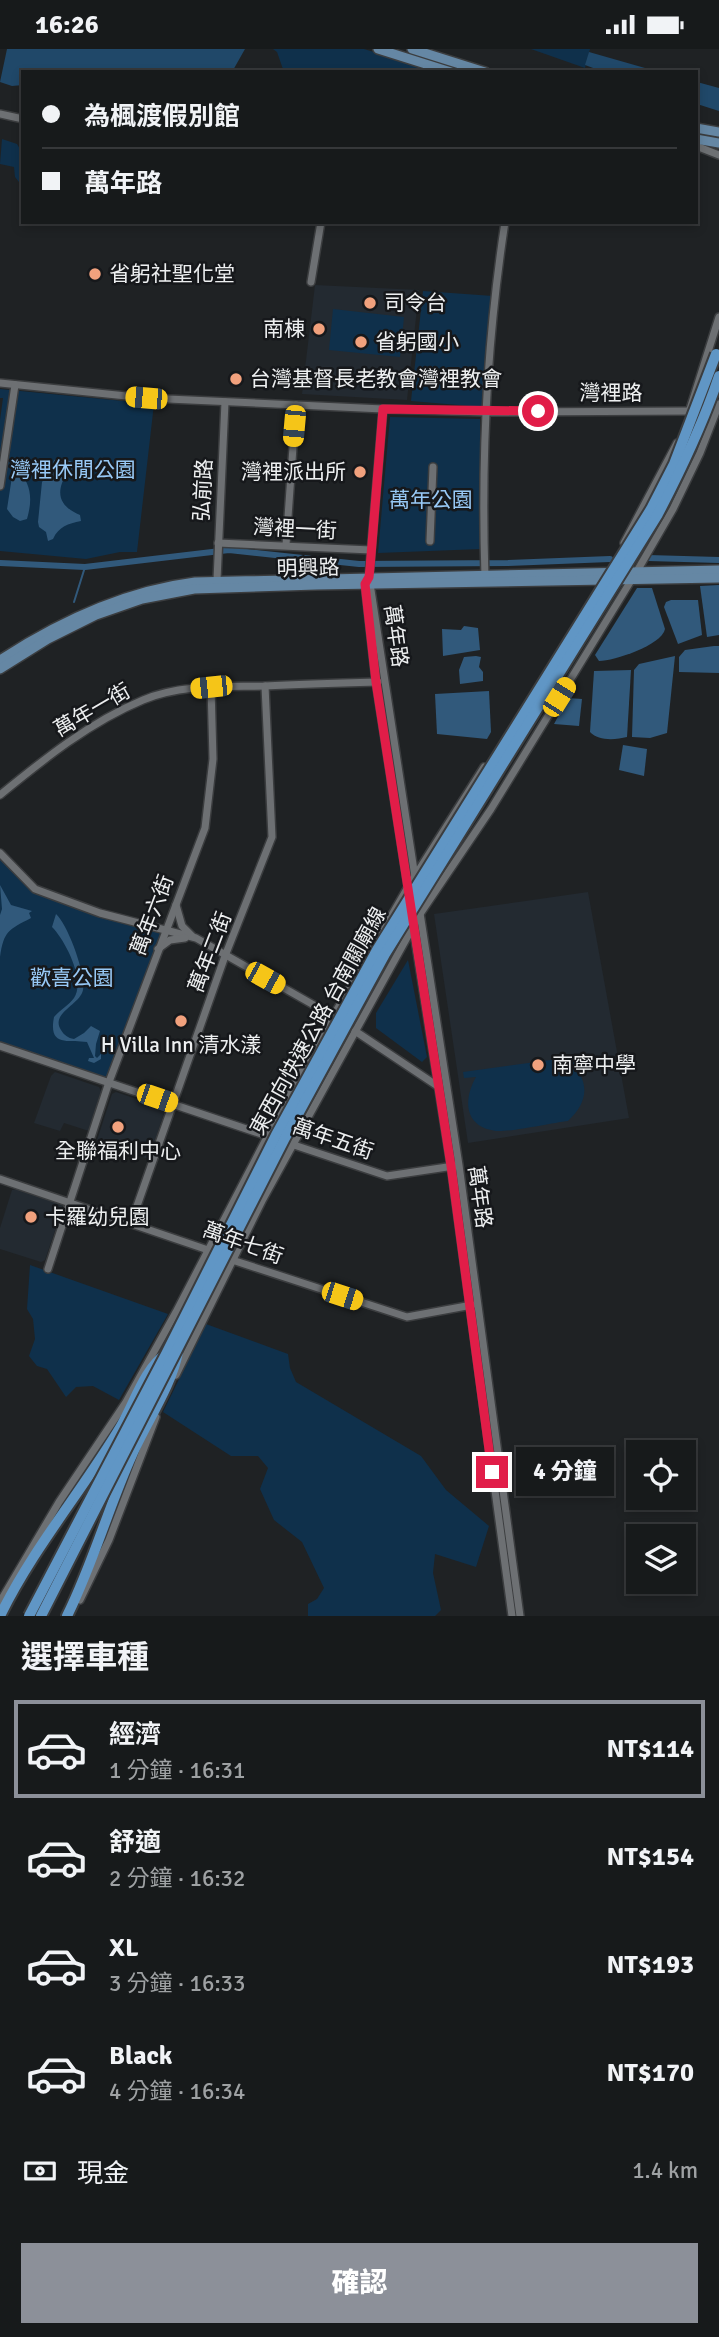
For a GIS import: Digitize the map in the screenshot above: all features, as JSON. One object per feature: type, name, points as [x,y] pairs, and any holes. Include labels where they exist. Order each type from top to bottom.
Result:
[{"type":"highway","name":"東西向快速公路 台南關廟線","points":[[29,1616],[166,1354],[276,1135],[377,950],[651,509],[674,464],[718,350]]},
{"type":"highway","name":"東西向快速公路 台南關廟線","points":[[40,1616],[285,1138],[385,954],[658,513],[700,428],[719,376]]},
{"type":"highway","points":[[69,1616],[86,1579],[121,1481],[176,1365],[179,1347]]},
{"type":"highway","points":[[0,1616],[40,1549],[121,1426],[156,1361],[166,1354]]},
{"type":"main road","points":[[378,49],[444,70]]},
{"type":"main road","points":[[412,49],[479,70]]},
{"type":"main road","points":[[698,128],[719,132]]},
{"type":"main road","points":[[698,139],[719,143]]},
{"type":"main road","name":"明興路","points":[[0,660],[94,608],[172,585],[217,580],[485,574],[604,576],[719,570]]},
{"type":"main road","name":"明興路","points":[[634,575],[719,578]]},
{"type":"main road","name":"明興路","points":[[0,669],[48,639],[84,621],[142,599],[216,587],[369,578]]},
{"type":"street","points":[[0,114],[21,119]]},
{"type":"street","points":[[698,147],[719,155]]},
{"type":"street","points":[[311,282],[321,224]]},
{"type":"street","points":[[485,574],[486,412],[498,262],[505,224]]},
{"type":"street","points":[[0,1601],[59,1502],[126,1402],[176,1313],[302,1070],[408,887],[544,675],[646,503],[677,445],[719,317]]},
{"type":"street","name":"灣裡路","points":[[0,383],[146,398],[383,409],[486,412],[718,409]]},
{"type":"street","points":[[0,486],[15,385]]},
{"type":"street","name":"弘前路","points":[[217,580],[225,402]]},
{"type":"street","points":[[286,545],[296,405]]},
{"type":"street","name":"萬年路","points":[[383,409],[369,578],[413,927],[455,1166]]},
{"type":"street","points":[[69,1616],[109,1540],[159,1410],[292,1144],[420,914],[491,809],[673,509],[718,409]]},
{"type":"street","points":[[430,541],[433,467]]},
{"type":"street","name":"灣裡一街","points":[[218,543],[370,552]]},
{"type":"street","name":"萬年路","points":[[380,682],[415,877],[447,1091],[489,1420],[520,1616]]},
{"type":"street","name":"萬年一街","points":[[0,795],[49,755],[93,726],[142,700],[211,687],[380,682]]},
{"type":"street","name":"萬年二街","points":[[131,1223],[225,956],[272,837],[265,686]]},
{"type":"street","name":"萬年六街","points":[[48,1269],[109,1082],[164,930],[205,828],[213,759],[211,687]]},
{"type":"street","points":[[0,853],[35,889],[100,913],[196,938]]},
{"type":"street","points":[[176,902],[181,926],[196,938],[333,1016]]},
{"type":"street","points":[[157,950],[170,940],[196,938]]},
{"type":"street","points":[[355,1031],[447,1091]]},
{"type":"street","name":"萬年五街","points":[[0,1046],[387,1176],[455,1166]]},
{"type":"street","name":"萬年七街","points":[[0,1179],[208,1249],[232,1260],[407,1317],[473,1305]]},
{"type":"street","name":"萬年路","points":[[489,1420],[512,1616]]},
{"type":"shaded area","points":[[7,49],[245,49],[233,70],[21,70],[21,85],[12,86],[0,82]]},
{"type":"shaded area","points":[[589,52],[652,70],[599,70],[585,65]]},
{"type":"shaded area","points":[[698,82],[719,88],[719,111],[698,104]]},
{"type":"shaded area","name":"省躬國小","points":[[315,285],[419,290],[407,400],[302,394]]},
{"type":"shaded area","points":[[15,457],[18,459],[17,468],[28,486],[30,498],[27,519],[20,521],[7,509]]},
{"type":"shaded area","points":[[63,458],[74,463],[62,483],[61,499],[70,510],[80,515],[81,521],[64,526],[48,541],[46,532],[39,527],[38,522],[42,482],[51,470],[54,460]]},
{"type":"shaded area","points":[[719,585],[719,635],[707,637],[700,586]]},
{"type":"shaded area","points":[[637,588],[652,588],[665,629],[662,635],[636,651],[599,661],[595,655]]},
{"type":"shaded area","points":[[698,600],[702,635],[678,644],[664,607],[666,602]]},
{"type":"shaded area","points":[[464,626],[478,628],[480,650],[443,656],[442,629],[461,630]]},
{"type":"shaded area","points":[[719,646],[719,673],[679,672],[679,657],[685,650]]},
{"type":"shaded area","points":[[675,656],[667,733],[650,738],[632,737],[634,670],[639,664]]},
{"type":"shaded area","points":[[464,657],[481,657],[479,667],[483,672],[483,681],[460,684],[459,670]]},
{"type":"shaded area","points":[[631,670],[627,737],[607,739],[593,735],[590,732],[594,671]]},
{"type":"shaded area","points":[[489,691],[491,732],[487,739],[437,734],[435,694]]},
{"type":"shaded area","points":[[568,698],[582,699],[579,726],[554,724]]},
{"type":"shaded area","points":[[623,745],[647,749],[644,776],[619,770]]},
{"type":"shaded area","points":[[0,885],[11,905],[32,911],[29,913],[31,918],[8,932],[0,957],[2,909]]},
{"type":"shaded area","name":"南寧中學","points":[[588,892],[629,1118],[468,1143],[434,914]]},
{"type":"shaded area","points":[[56,914],[71,939],[83,983],[81,995],[62,1014],[59,1024],[65,1035],[74,1039],[91,1026],[100,1031],[95,1056],[97,1058],[101,1054],[101,1059],[94,1063],[88,1061],[89,1058],[94,1058],[87,1042],[61,1040],[54,1034],[54,1017],[70,1003],[77,990],[76,971],[68,950],[52,927]]},
{"type":"shaded area","points":[[55,1072],[99,1087],[102,1093],[89,1131],[64,1123],[60,1131],[34,1123],[51,1076]]},
{"type":"shaded area","points":[[116,1092],[165,1110],[149,1159],[96,1143],[112,1094]]},
{"type":"shaded area","name":"卡羅幼兒園","points":[[17,1189],[60,1203],[63,1207],[45,1260],[41,1262],[0,1249],[0,1228],[12,1190]]},
{"type":"green space","points":[[273,49],[364,49],[432,70],[283,70],[277,52]]},
{"type":"green space","points":[[531,49],[590,49],[585,68]]},
{"type":"green space","points":[[2,139],[17,144],[21,151],[21,184],[15,177],[14,167],[0,164]]},
{"type":"green space","points":[[423,291],[493,296],[482,407],[411,401]]},
{"type":"green space","points":[[333,309],[404,317],[400,357],[329,350]]},
{"type":"green space","name":"灣裡休閒公園","points":[[0,389],[154,404],[137,552],[120,552],[86,559],[0,551],[0,420],[3,398],[0,398]]},
{"type":"green space","name":"萬年公園","points":[[390,417],[480,419],[481,549],[378,553]]},
{"type":"green space","name":"歡喜公園","points":[[0,853],[35,889],[165,930],[109,1082],[0,1046]]},
{"type":"green space","points":[[408,960],[427,1057],[422,1062],[376,1028],[376,1013]]},
{"type":"green space","points":[[580,1056],[581,1066],[575,1067],[583,1082],[584,1095],[579,1109],[568,1121],[496,1131],[485,1128],[472,1118],[468,1103],[476,1077],[464,1078],[463,1072]]},
{"type":"green space","points":[[30,1265],[168,1314],[119,1400],[93,1386],[76,1387],[66,1397],[47,1369],[37,1366],[29,1356],[35,1339],[33,1319],[27,1309]]},
{"type":"green space","points":[[206,1324],[288,1354],[296,1382],[421,1456],[446,1490],[489,1526],[476,1567],[435,1554],[433,1573],[441,1610],[435,1616],[308,1616],[308,1604],[317,1599],[324,1588],[302,1542],[274,1520],[260,1489],[268,1468],[258,1456],[231,1456],[163,1412]]},
{"type":"waterway","points":[[0,563],[85,567],[229,550],[359,564],[610,559]]},
{"type":"waterway","points":[[648,558],[719,560]]},
{"type":"waterway","points":[[74,602],[85,567]]},
{"type":"place","name":"省躬社聖化堂","points":[[95,274]]},
{"type":"place","name":"司令台","points":[[370,303]]},
{"type":"place","name":"南棟","points":[[319,329]]},
{"type":"place","name":"省躬國小","points":[[361,342]]},
{"type":"place","name":"台灣基督長老教會灣裡教會","points":[[236,379]]},
{"type":"place","name":"灣裡派出所","points":[[360,472]]},
{"type":"place","name":"H Villa Inn 清水漾","points":[[181,1021]]},
{"type":"place","name":"南寧中學","points":[[538,1065]]},
{"type":"place","name":"全聯福利中心","points":[[118,1127]]},
{"type":"place","name":"卡羅幼兒園","points":[[31,1217]]},
{"type":"route","points":[[492,1472],[451,1166],[376,682],[365,584],[370,568],[383,409],[538,411]]}]
